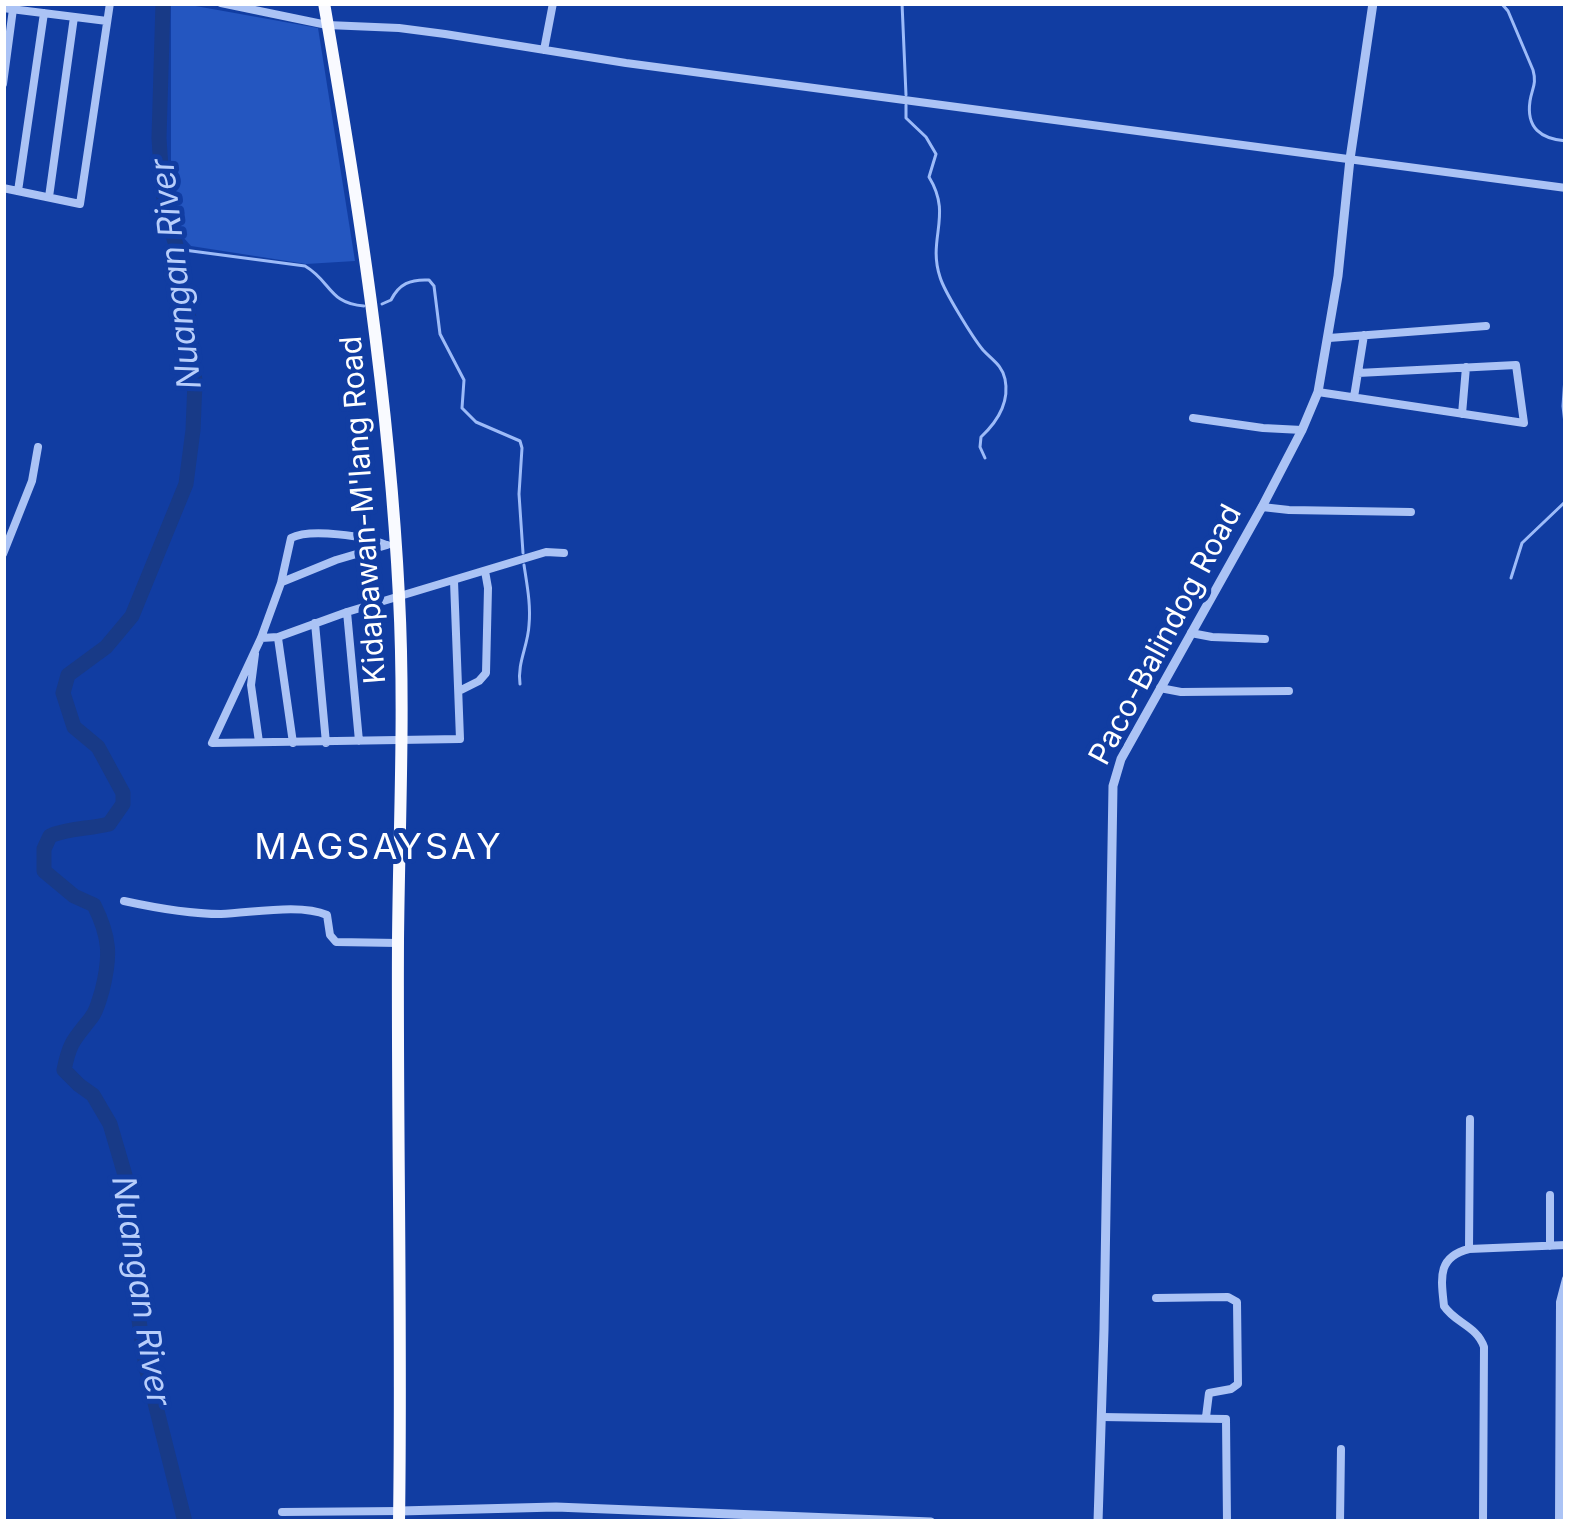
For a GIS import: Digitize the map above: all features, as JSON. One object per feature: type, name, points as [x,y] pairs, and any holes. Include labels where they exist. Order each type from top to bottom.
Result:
[{"type":"main road","name":"Kidapawan-M'lang Road","points":[[324,3],[372,298],[391,544],[400,597],[399,1517]]},
{"type":"street","points":[[3,188],[80,203],[110,3]]},
{"type":"street","points":[[221,3],[328,25],[399,28],[1566,188]]},
{"type":"street","points":[[544,50],[553,3]]},
{"type":"street","name":"Paco-Balindog Road","points":[[1098,1522],[1113,786],[1120,759],[1262,507],[1318,392],[1373,3]]},
{"type":"street","points":[[3,84],[8,9],[107,21]]},
{"type":"street","points":[[19,191],[44,13]]},
{"type":"street","points":[[49,197],[74,17]]},
{"type":"street","points":[[1329,338],[1486,326]]},
{"type":"street","points":[[1354,397],[1364,335]]},
{"type":"street","points":[[1318,392],[1524,423],[1516,365],[1358,373]]},
{"type":"street","points":[[1462,414],[1466,367]]},
{"type":"street","points":[[1193,418],[1302,430]]},
{"type":"street","points":[[3,554],[32,481],[38,447]]},
{"type":"street","points":[[1262,507],[1411,512]]},
{"type":"street","points":[[391,544],[298,533],[291,538],[281,583],[212,743],[460,739],[454,581]]},
{"type":"street","points":[[281,583],[391,544]]},
{"type":"street","points":[[259,640],[546,552],[565,553]]},
{"type":"street","points":[[459,691],[486,673],[485,571]]},
{"type":"street","points":[[347,612],[359,741]]},
{"type":"street","points":[[315,623],[326,743]]},
{"type":"street","points":[[1191,633],[1265,639]]},
{"type":"street","points":[[278,637],[293,743]]},
{"type":"street","points":[[259,640],[251,685],[259,742]]},
{"type":"street","points":[[1160,688],[1289,691]]},
{"type":"street","points":[[124,901],[217,914],[321,911],[327,915],[336,942],[398,943]]},
{"type":"street","points":[[1469,1249],[1470,1119]]},
{"type":"street","points":[[1550,1195],[1550,1246]]},
{"type":"street","points":[[1483,1522],[1484,1347],[1478,1334],[1447,1311],[1445,1262],[1454,1252],[1469,1249],[1566,1245]]},
{"type":"street","points":[[1558,1522],[1560,1302],[1566,1279]]},
{"type":"street","points":[[1156,1298],[1228,1297],[1237,1302],[1238,1384],[1209,1393],[1206,1417]]},
{"type":"street","points":[[1102,1417],[1227,1421],[1227,1522]]},
{"type":"street","points":[[1340,1522],[1342,1449]]},
{"type":"street","points":[[282,1512],[399,1517],[556,1507],[931,1522]]},
{"type":"shaded area","points":[[190,5],[318,28],[355,261],[306,264],[191,246],[183,237],[171,200],[171,6]]},
{"type":"waterway","name":"Nuangan River","points":[[163,3],[162,184],[188,310],[195,382],[186,484],[132,616],[106,647],[68,675],[63,693],[74,727],[98,747],[123,793],[123,804],[109,824],[50,836],[44,849],[44,871],[74,896],[94,905],[106,937],[107,967],[99,1002],[71,1047],[64,1070],[93,1095],[110,1124],[127,1182],[133,1280],[146,1367],[185,1522]]},
{"type":"waterway","points":[[902,3],[906,95]]},
{"type":"waterway","points":[[1501,3],[1533,70],[1529,110],[1533,125],[1549,138],[1566,141]]},
{"type":"waterway","points":[[906,105],[906,118],[936,154],[929,177],[939,204],[936,250],[940,277],[966,325],[1005,379],[1001,411],[981,437],[985,458]]},
{"type":"waterway","points":[[176,245],[184,250],[305,266],[344,301],[364,306]]},
{"type":"waterway","points":[[382,304],[411,282],[429,280],[434,286],[440,334],[464,380],[462,408],[476,422],[520,441],[523,553]]},
{"type":"waterway","points":[[1566,363],[1566,432]]},
{"type":"waterway","points":[[1511,578],[1522,543],[1566,501]]},
{"type":"waterway","points":[[520,684],[529,618],[524,565]]},
{"type":"district","name":"MAGSAYSAY","points":[[379,848]]}]
